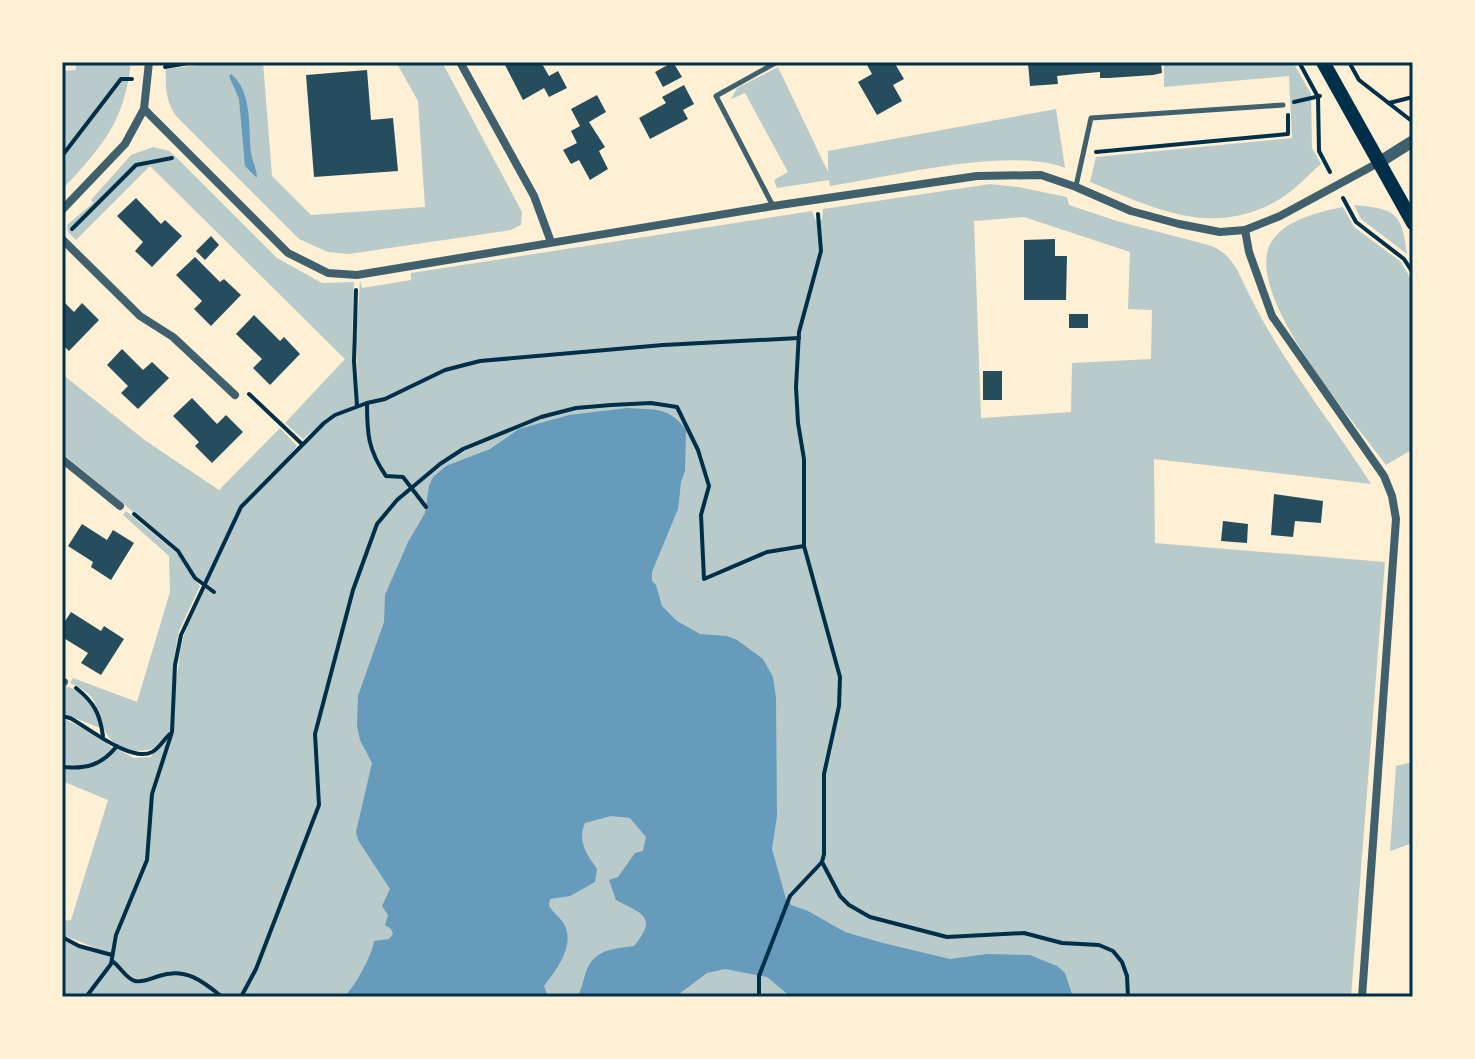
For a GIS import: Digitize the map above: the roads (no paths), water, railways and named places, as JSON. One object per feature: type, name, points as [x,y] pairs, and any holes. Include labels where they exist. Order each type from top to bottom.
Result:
[{"type":"main road","points":[[1323,62],[1413,223]]},
{"type":"street","points":[[62,210],[125,144],[144,109],[149,62]]},
{"type":"street","points":[[460,62],[534,196],[551,242]]},
{"type":"street","points":[[144,109],[288,253],[328,273],[357,275],[773,206],[977,176],[1041,175],[1131,211],[1179,224],[1220,232],[1245,230],[1336,186],[1413,141]]},
{"type":"street","points":[[1245,230],[1249,252],[1272,316],[1384,476],[1396,519],[1362,997]]},
{"type":"street","points":[[62,239],[140,316],[173,337],[235,395]]},
{"type":"street","points":[[62,459],[120,506]]},
{"type":"lane","points":[[773,206],[716,96],[777,62]]},
{"type":"lane","points":[[1076,187],[1091,118],[1283,105]]},
{"type":"water","points":[[231,74],[246,100],[251,153],[257,178],[245,166],[239,99],[229,76]]},
{"type":"water","points":[[627,408],[667,413],[686,430],[685,471],[678,509],[652,572],[652,581],[662,606],[677,621],[700,634],[737,640],[763,659],[773,677],[777,816],[772,849],[786,899],[791,905],[845,932],[950,959],[987,954],[1030,955],[1057,966],[1065,973],[1073,997],[791,997],[767,977],[725,969],[707,973],[675,997],[577,997],[589,964],[599,954],[634,946],[645,928],[646,921],[639,912],[616,900],[609,880],[618,877],[635,853],[643,851],[646,837],[630,818],[611,816],[585,823],[583,830],[584,848],[597,869],[595,882],[570,896],[550,899],[549,906],[562,921],[568,938],[564,956],[544,986],[548,997],[344,997],[362,970],[374,941],[389,939],[393,934],[385,925],[388,915],[382,906],[390,889],[356,832],[372,763],[360,740],[357,726],[358,696],[384,622],[385,595],[408,542],[425,513],[433,477],[446,466],[490,449],[519,429],[569,415]]}]
